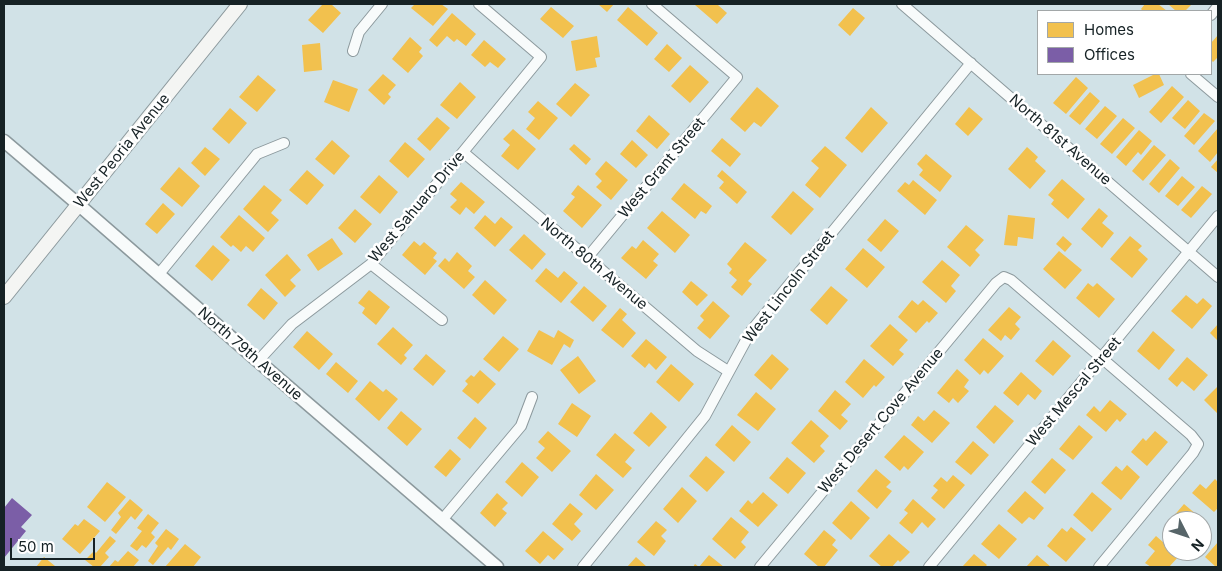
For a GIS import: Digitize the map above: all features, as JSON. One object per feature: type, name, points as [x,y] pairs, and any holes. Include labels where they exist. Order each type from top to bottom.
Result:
[{"type":"main road","name":"West Peoria Avenue","points":[[4,297],[240,4]]},
{"type":"street","points":[[354,50],[359,32],[382,4]]},
{"type":"street","name":"West Sahuaro Drive","points":[[258,361],[292,324],[371,264],[541,57],[479,4]]},
{"type":"street","name":"West Grant Street","points":[[586,258],[737,77],[652,4]]},
{"type":"street","name":"North 81st Avenue","points":[[902,4],[1218,277]]},
{"type":"street","name":"West Lincoln Street","points":[[583,567],[705,416],[750,331],[972,63]]},
{"type":"street","points":[[1192,75],[1218,97]]},
{"type":"street","name":"North 79th Avenue","points":[[4,141],[497,567]]},
{"type":"street","points":[[159,274],[257,154],[284,143]]},
{"type":"street","name":"North 80th Avenue","points":[[463,152],[697,351],[728,371]]},
{"type":"street","name":"West Mescal Street","points":[[929,567],[1218,216]]},
{"type":"street","points":[[371,264],[442,320]]},
{"type":"street","name":"West Desert Cove Avenue","points":[[760,567],[996,283],[1004,276],[1102,358]]},
{"type":"street","points":[[1099,567],[1193,453],[1198,444],[1192,435],[1102,358]]},
{"type":"street","points":[[442,520],[521,426],[532,396]]},
{"type":"building: Homes","points":[[323,4],[331,4],[341,13],[323,33],[308,20]]},
{"type":"building: Homes","points":[[415,4],[441,4],[448,9],[433,26],[411,8]]},
{"type":"building: Homes","points":[[598,4],[614,4],[607,12]]},
{"type":"building: Homes","points":[[696,4],[719,4],[727,13],[717,24]]},
{"type":"building: Homes","points":[[1145,4],[1158,4],[1166,10],[1142,10]]},
{"type":"building: Homes","points":[[1168,4],[1191,5],[1186,10],[1175,10]]},
{"type":"building: Homes","points":[[551,7],[574,26],[563,38],[540,19]]},
{"type":"building: Homes","points":[[628,7],[658,33],[647,46],[617,20]]},
{"type":"building: Homes","points":[[853,8],[865,18],[850,36],[838,25]]},
{"type":"building: Homes","points":[[452,13],[476,34],[466,46],[457,39],[454,42],[447,36],[437,47],[429,40]]},
{"type":"building: Homes","points":[[1218,35],[1218,57],[1213,62],[1212,61],[1212,42]]},
{"type":"building: Homes","points":[[597,36],[600,57],[595,58],[597,67],[576,71],[571,41]]},
{"type":"building: Homes","points":[[410,37],[422,48],[419,52],[423,56],[408,73],[392,59]]},
{"type":"building: Homes","points":[[484,40],[506,59],[498,68],[490,62],[485,67],[471,55]]},
{"type":"building: Homes","points":[[320,43],[322,70],[304,72],[302,45]]},
{"type":"building: Homes","points":[[667,44],[682,58],[669,72],[654,59]]},
{"type":"building: Homes","points":[[690,65],[709,82],[690,103],[671,86]]},
{"type":"building: Homes","points":[[383,74],[396,85],[388,94],[391,97],[384,105],[368,90]]},
{"type":"building: Homes","points":[[258,75],[276,90],[257,112],[239,97]]},
{"type":"building: Homes","points":[[1153,75],[1159,75],[1164,85],[1139,98],[1133,85]]},
{"type":"building: Homes","points":[[1076,77],[1088,88],[1066,114],[1053,103]]},
{"type":"building: Homes","points":[[333,80],[358,89],[349,112],[324,102]]},
{"type":"building: Homes","points":[[460,82],[476,97],[457,119],[440,105]]},
{"type":"building: Homes","points":[[575,83],[590,95],[571,117],[556,104]]},
{"type":"building: Homes","points":[[1172,86],[1184,97],[1161,123],[1149,112]]},
{"type":"building: Homes","points":[[757,87],[779,106],[761,127],[754,122],[745,132],[730,119]]},
{"type":"building: Homes","points":[[1090,92],[1100,101],[1080,125],[1069,116]]},
{"type":"building: Homes","points":[[1188,100],[1200,111],[1185,129],[1172,118]]},
{"type":"building: Homes","points":[[538,101],[558,118],[539,140],[526,129],[535,118],[528,112]]},
{"type":"building: Homes","points":[[1105,106],[1117,116],[1097,139],[1085,129]]},
{"type":"building: Homes","points":[[871,107],[888,123],[862,153],[845,138]]},
{"type":"building: Homes","points":[[969,107],[983,119],[968,136],[955,124]]},
{"type":"building: Homes","points":[[230,108],[247,123],[229,144],[212,129]]},
{"type":"building: Homes","points":[[1204,113],[1215,121],[1194,145],[1184,136]]},
{"type":"building: Homes","points":[[649,115],[670,134],[657,149],[636,131]]},
{"type":"building: Homes","points":[[437,117],[450,128],[430,151],[417,139]]},
{"type":"building: Homes","points":[[1123,118],[1135,128],[1112,154],[1100,144]]},
{"type":"building: Homes","points":[[1218,128],[1218,152],[1210,162],[1198,151]]},
{"type":"building: Homes","points":[[513,129],[536,149],[518,170],[501,156],[510,145],[503,139]]},
{"type":"building: Homes","points":[[1139,130],[1152,141],[1141,155],[1138,152],[1126,166],[1116,157]]},
{"type":"building: Homes","points":[[722,138],[741,154],[730,167],[711,151]]},
{"type":"building: Homes","points":[[332,140],[350,156],[334,175],[315,159]]},
{"type":"building: Homes","points":[[632,140],[648,155],[636,168],[620,154]]},
{"type":"building: Homes","points":[[405,142],[425,159],[408,178],[389,161]]},
{"type":"building: Homes","points":[[574,144],[591,159],[586,165],[569,149]]},
{"type":"building: Homes","points":[[1154,145],[1166,155],[1143,181],[1132,171]]},
{"type":"building: Homes","points":[[825,146],[847,165],[820,198],[805,185],[819,168],[811,161]]},
{"type":"building: Homes","points":[[205,147],[220,159],[205,176],[191,163]]},
{"type":"building: Homes","points":[[1027,147],[1038,157],[1035,161],[1046,171],[1030,189],[1008,169]]},
{"type":"building: Homes","points":[[926,154],[952,176],[940,192],[919,175],[923,170],[917,164]]},
{"type":"building: Homes","points":[[1170,159],[1180,168],[1159,193],[1149,184]]},
{"type":"building: Homes","points":[[1218,159],[1218,173],[1211,167]]},
{"type":"building: Homes","points":[[606,161],[628,180],[611,200],[596,187],[602,181],[595,174]]},
{"type":"building: Homes","points":[[179,167],[200,186],[182,207],[160,189]]},
{"type":"building: Homes","points":[[307,170],[324,185],[307,205],[289,190]]},
{"type":"building: Homes","points":[[722,170],[747,192],[737,204],[719,188],[724,182],[717,176]]},
{"type":"building: Homes","points":[[379,175],[398,192],[380,214],[360,197]]},
{"type":"building: Homes","points":[[1182,176],[1195,187],[1178,206],[1165,196]]},
{"type":"building: Homes","points":[[1062,179],[1085,199],[1068,219],[1051,204],[1054,200],[1048,195]]},
{"type":"building: Homes","points":[[913,180],[937,200],[925,215],[897,191],[905,182],[909,185]]},
{"type":"building: Homes","points":[[461,182],[485,202],[474,214],[466,207],[460,215],[450,207],[457,200],[450,194]]},
{"type":"building: Homes","points":[[684,183],[712,206],[706,214],[701,211],[695,219],[671,199]]},
{"type":"building: Homes","points":[[264,185],[282,200],[271,213],[279,220],[268,232],[243,209]]},
{"type":"building: Homes","points":[[578,185],[602,205],[582,228],[563,211],[575,197],[571,194]]},
{"type":"building: Homes","points":[[1202,186],[1212,194],[1191,218],[1181,210]]},
{"type":"building: Homes","points":[[793,191],[814,209],[791,235],[771,217]]},
{"type":"building: Homes","points":[[163,203],[175,214],[157,234],[145,224]]},
{"type":"building: Homes","points":[[1099,208],[1108,216],[1102,223],[1114,233],[1102,248],[1081,229]]},
{"type":"building: Homes","points":[[355,209],[372,224],[355,243],[338,228]]},
{"type":"building: Homes","points":[[662,211],[690,235],[675,253],[647,228]]},
{"type":"building: Homes","points":[[239,215],[265,238],[253,252],[246,246],[241,252],[233,245],[231,247],[220,237]]},
{"type":"building: Homes","points":[[485,215],[495,224],[501,217],[513,227],[495,247],[474,228]]},
{"type":"building: Homes","points":[[1008,215],[1035,218],[1033,239],[1018,237],[1017,246],[1004,245]]},
{"type":"building: Homes","points":[[885,219],[899,231],[881,252],[867,240]]},
{"type":"building: Homes","points":[[966,225],[984,240],[975,250],[980,255],[970,267],[947,247]]},
{"type":"building: Homes","points":[[524,234],[546,254],[532,270],[509,250]]},
{"type":"building: Homes","points":[[1063,236],[1072,244],[1065,252],[1056,244]]},
{"type":"building: Homes","points":[[1130,236],[1142,246],[1138,250],[1148,259],[1132,278],[1110,259]]},
{"type":"building: Homes","points":[[332,238],[343,254],[318,271],[307,255]]},
{"type":"building: Homes","points":[[643,240],[659,254],[653,261],[658,265],[646,279],[621,258],[632,246],[636,249]]},
{"type":"building: Homes","points":[[414,241],[420,246],[424,242],[437,253],[433,258],[437,261],[425,275],[402,255]]},
{"type":"building: Homes","points":[[745,242],[767,260],[748,281],[752,284],[742,296],[731,287],[737,280],[729,273],[732,269],[727,264]]},
{"type":"building: Homes","points":[[213,245],[230,260],[212,281],[195,266]]},
{"type":"building: Homes","points":[[863,248],[885,267],[867,288],[845,269]]},
{"type":"building: Homes","points":[[1059,251],[1082,270],[1065,289],[1043,269]]},
{"type":"building: Homes","points":[[457,252],[472,266],[468,271],[475,277],[464,289],[438,266],[445,258],[449,262]]},
{"type":"building: Homes","points":[[287,254],[301,270],[290,280],[296,286],[285,297],[265,275]]},
{"type":"building: Homes","points":[[942,260],[960,275],[951,286],[956,291],[946,303],[922,282]]},
{"type":"building: Homes","points":[[546,268],[558,278],[564,271],[578,283],[561,303],[535,281]]},
{"type":"building: Homes","points":[[485,280],[507,300],[494,315],[472,295]]},
{"type":"building: Homes","points":[[691,281],[708,295],[697,306],[682,292]]},
{"type":"building: Homes","points":[[1088,283],[1093,287],[1097,283],[1115,299],[1099,318],[1076,298]]},
{"type":"building: Homes","points":[[584,286],[607,306],[593,322],[570,302]]},
{"type":"building: Homes","points":[[831,286],[848,300],[827,325],[810,310]]},
{"type":"building: Homes","points":[[261,288],[278,303],[264,320],[247,305]]},
{"type":"building: Homes","points":[[369,290],[390,307],[376,325],[362,313],[365,308],[358,303]]},
{"type":"building: Homes","points":[[1186,295],[1197,304],[1203,298],[1212,306],[1192,329],[1171,311]]},
{"type":"building: Homes","points":[[912,300],[918,305],[923,300],[938,313],[916,333],[898,317]]},
{"type":"building: Homes","points":[[713,301],[730,316],[710,339],[697,328],[704,320],[700,316]]},
{"type":"building: Homes","points":[[1009,307],[1021,317],[1015,324],[1020,329],[1011,340],[1005,335],[1001,341],[988,330]]},
{"type":"building: Homes","points":[[620,308],[627,314],[622,320],[636,333],[623,348],[601,330]]},
{"type":"building: Homes","points":[[890,324],[908,340],[899,350],[904,354],[893,366],[870,346]]},
{"type":"building: Homes","points":[[1218,324],[1218,341],[1210,333]]},
{"type":"building: Homes","points":[[393,327],[413,345],[404,355],[407,358],[401,365],[377,344]]},
{"type":"building: Homes","points":[[539,330],[554,338],[558,330],[574,340],[570,348],[564,344],[552,365],[527,351]]},
{"type":"building: Homes","points":[[307,331],[333,354],[319,370],[293,347]]},
{"type":"building: Homes","points":[[1153,331],[1175,350],[1159,370],[1137,351]]},
{"type":"building: Homes","points":[[503,336],[519,349],[499,372],[483,359]]},
{"type":"building: Homes","points":[[983,338],[1004,356],[988,374],[984,370],[980,375],[964,360]]},
{"type":"building: Homes","points":[[646,339],[667,357],[656,370],[649,363],[645,368],[631,356]]},
{"type":"building: Homes","points":[[1053,340],[1071,356],[1053,376],[1035,361]]},
{"type":"building: Homes","points":[[426,354],[446,371],[433,386],[413,369]]},
{"type":"building: Homes","points":[[772,354],[789,369],[771,390],[754,375]]},
{"type":"building: Homes","points":[[578,356],[596,381],[579,394],[560,370]]},
{"type":"building: Homes","points":[[1187,357],[1208,375],[1194,391],[1182,381],[1177,387],[1168,379]]},
{"type":"building: Homes","points":[[864,359],[885,377],[876,387],[874,385],[863,398],[845,382]]},
{"type":"building: Homes","points":[[336,362],[358,381],[348,393],[326,374]]},
{"type":"building: Homes","points":[[671,364],[694,384],[679,402],[656,382]]},
{"type":"building: Homes","points":[[957,369],[969,380],[964,387],[969,391],[958,403],[953,398],[949,403],[937,393]]},
{"type":"building: Homes","points":[[480,370],[496,384],[478,404],[462,391],[468,384],[465,381],[471,375],[474,377]]},
{"type":"building: Homes","points":[[1021,372],[1042,391],[1035,400],[1028,394],[1018,406],[1003,393]]},
{"type":"building: Homes","points":[[370,381],[383,392],[386,389],[398,399],[379,421],[355,399]]},
{"type":"building: Homes","points":[[1218,386],[1218,414],[1204,400]]},
{"type":"building: Homes","points":[[835,390],[851,404],[841,415],[848,421],[840,430],[818,411]]},
{"type":"building: Homes","points":[[756,392],[776,409],[758,431],[737,415]]},
{"type":"building: Homes","points":[[1110,400],[1127,414],[1120,422],[1117,419],[1106,432],[1086,415],[1094,406],[1100,412]]},
{"type":"building: Homes","points":[[572,403],[591,416],[577,437],[558,424]]},
{"type":"building: Homes","points":[[995,405],[1014,421],[994,444],[976,427]]},
{"type":"building: Homes","points":[[934,410],[950,423],[932,443],[911,425],[918,416],[924,421]]},
{"type":"building: Homes","points":[[401,411],[422,429],[407,446],[387,428]]},
{"type":"building: Homes","points":[[651,412],[667,427],[649,447],[633,433]]},
{"type":"building: Homes","points":[[475,417],[487,428],[470,449],[457,438]]},
{"type":"building: Homes","points":[[811,420],[829,436],[820,446],[825,451],[814,463],[791,443]]},
{"type":"building: Homes","points":[[732,425],[751,442],[734,462],[715,445]]},
{"type":"building: Homes","points":[[1079,425],[1093,437],[1073,460],[1059,449]]},
{"type":"building: Homes","points":[[548,431],[571,451],[552,472],[536,458],[545,448],[538,442]]},
{"type":"building: Homes","points":[[1155,431],[1168,442],[1147,466],[1131,452],[1143,438],[1146,441]]},
{"type":"building: Homes","points":[[615,433],[635,450],[625,462],[632,468],[623,478],[596,455]]},
{"type":"building: Homes","points":[[904,435],[924,452],[908,470],[904,466],[900,471],[884,457]]},
{"type":"building: Homes","points":[[973,441],[989,455],[971,475],[955,462]]},
{"type":"building: Homes","points":[[450,449],[461,459],[446,477],[434,467]]},
{"type":"building: Homes","points":[[706,456],[725,472],[707,492],[689,476]]},
{"type":"building: Homes","points":[[787,457],[806,473],[788,494],[769,478]]},
{"type":"building: Homes","points":[[1052,458],[1066,470],[1045,494],[1031,482]]},
{"type":"building: Homes","points":[[522,462],[539,477],[522,497],[505,482]]},
{"type":"building: Homes","points":[[1127,465],[1140,477],[1121,500],[1101,483],[1116,466],[1122,471]]},
{"type":"building: Homes","points":[[876,469],[891,482],[886,487],[892,491],[877,509],[857,491]]},
{"type":"building: Homes","points":[[596,474],[614,490],[596,510],[579,495]]},
{"type":"building: Homes","points":[[953,475],[965,485],[944,509],[931,498],[938,490],[933,486],[941,477],[947,482]]},
{"type":"building: Homes","points":[[1215,479],[1218,482],[1218,508],[1214,512],[1192,493],[1200,484],[1206,489]]},
{"type":"building: Homes","points":[[107,482],[126,497],[105,522],[87,507]]},
{"type":"building: Homes","points":[[682,487],[697,501],[678,523],[663,509]]},
{"type":"building: Homes","points":[[1025,491],[1044,508],[1034,520],[1029,517],[1022,524],[1007,511]]},
{"type":"building: Homes","points":[[763,492],[778,505],[758,527],[739,511],[748,500],[752,504]]},
{"type":"building: Homes","points":[[1092,492],[1112,509],[1092,532],[1073,515]]},
{"type":"building: Homes","points":[[497,493],[508,503],[502,509],[507,513],[495,527],[480,513]]},
{"type":"building: Homes","points":[[130,499],[143,510],[135,520],[131,516],[116,534],[111,530],[121,517],[118,513]]},
{"type":"building: Homes","points":[[913,499],[936,519],[928,528],[922,522],[912,534],[899,523],[908,513],[904,510]]},
{"type":"building: Homes","points":[[851,501],[870,518],[851,540],[832,523]]},
{"type":"building: Homes","points":[[570,503],[583,514],[574,524],[581,531],[572,541],[552,524]]},
{"type":"building: Homes","points":[[1184,504],[1192,511],[1178,511]]},
{"type":"building: Homes","points":[[148,514],[159,523],[151,533],[155,537],[146,548],[142,545],[137,551],[130,546],[142,531],[137,528]]},
{"type":"building: Homes","points":[[731,517],[749,532],[741,542],[746,547],[735,559],[712,539]]},
{"type":"building: Homes","points":[[84,519],[100,531],[80,554],[62,539],[75,524],[78,526]]},
{"type":"building: Homes","points":[[656,521],[667,530],[661,536],[666,541],[654,556],[637,542]]},
{"type":"building: Homes","points":[[999,524],[1017,539],[999,559],[981,544]]},
{"type":"building: Homes","points":[[1071,527],[1086,539],[1066,562],[1047,546],[1062,528],[1067,532]]},
{"type":"building: Homes","points":[[166,529],[179,539],[171,550],[168,547],[153,565],[148,561],[158,546],[155,543]]},
{"type":"building: Homes","points":[[824,530],[836,540],[832,545],[838,550],[824,567],[819,567],[804,554]]},
{"type":"building: Homes","points":[[543,531],[564,549],[554,560],[548,555],[540,564],[525,551]]},
{"type":"building: Homes","points":[[889,534],[910,552],[900,562],[898,560],[892,567],[882,567],[869,556]]},
{"type":"building: Homes","points":[[110,536],[116,541],[105,553],[109,557],[100,567],[94,567],[85,560],[94,551],[96,553]]},
{"type":"building: Homes","points":[[1156,536],[1162,541],[1162,561],[1174,561],[1169,567],[1151,567],[1145,563],[1155,551],[1148,545]]},
{"type":"building: Homes","points":[[1218,542],[1218,567],[1209,561],[1212,561],[1212,549]]},
{"type":"building: Homes","points":[[185,544],[201,557],[193,567],[165,567]]},
{"type":"building: Homes","points":[[128,551],[139,560],[133,567],[109,567],[115,560],[118,562]]},
{"type":"building: Homes","points":[[974,554],[987,565],[985,567],[962,567]]},
{"type":"building: Homes","points":[[709,555],[724,567],[699,567]]},
{"type":"building: Homes","points":[[1037,555],[1051,567],[1026,567]]},
{"type":"building: Homes","points":[[44,557],[55,566],[36,567]]},
{"type":"building: Homes","points":[[636,557],[647,567],[627,567]]},
{"type":"building: Offices","points":[[12,498],[32,515],[21,527],[26,531],[4,558],[4,508]]}]
